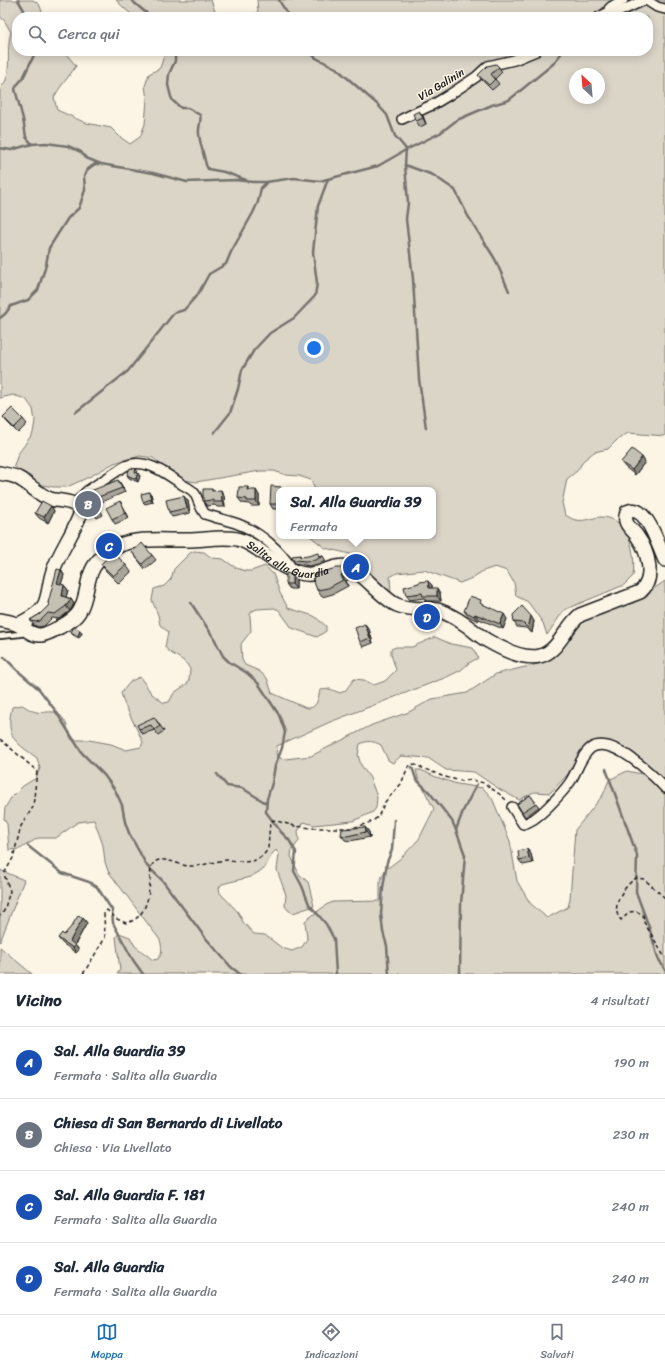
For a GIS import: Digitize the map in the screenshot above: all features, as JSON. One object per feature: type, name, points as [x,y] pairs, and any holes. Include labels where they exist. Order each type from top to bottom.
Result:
[{"type":"main road","points":[[0,473],[19,478],[34,491],[50,499],[74,504],[81,512],[57,558],[51,575],[44,606],[28,619],[22,627]]},
{"type":"main road","name":"Salita alla Guardia","points":[[0,620],[8,621],[22,627],[34,635],[43,635],[74,619],[82,606],[88,578],[92,569],[98,560],[115,547],[138,539],[190,540],[227,538],[238,539],[248,543],[282,566],[293,571],[310,574],[337,567],[349,567],[389,601],[398,606],[437,610],[462,622],[493,644],[519,654],[534,656],[547,653],[552,649],[574,620],[580,615],[640,592],[644,588],[648,581],[648,563],[642,545],[625,520],[627,512],[634,509],[643,514],[665,560]]},
{"type":"street","points":[[609,12],[611,7],[623,0]]},
{"type":"street","points":[[619,12],[646,0],[657,7],[665,9]]},
{"type":"street","name":"Via Galinin","points":[[402,119],[450,95],[476,77],[488,66],[514,60],[524,56]]},
{"type":"street","points":[[74,504],[87,491],[125,466],[130,464],[150,466],[161,470],[195,493],[198,503],[205,514],[239,524],[266,541],[285,560],[293,571]]},
{"type":"street","points":[[512,807],[523,824],[528,823],[544,811],[559,796],[572,780],[583,757],[590,748],[597,746],[614,748],[621,752],[644,768],[665,788]]},
{"type":"lane","points":[[0,636],[21,634],[22,627]]},
{"type":"path","points":[[0,739],[37,771],[33,808],[21,826],[13,858],[4,874],[10,892],[4,911],[0,916]]},
{"type":"path","points":[[83,974],[105,938],[105,911],[107,910],[117,919],[126,922],[136,918],[145,908],[149,892],[151,867],[156,862],[171,860],[182,865],[189,866],[227,860],[250,862],[263,856],[266,852],[268,848],[270,823],[273,820],[295,826],[312,828],[353,828],[360,826],[370,822],[378,816],[385,802],[401,784],[408,767],[413,764],[442,776],[457,780],[484,782],[502,796],[512,807]]},
{"type":"path","points":[[665,898],[644,879],[636,878],[622,890],[618,901],[618,917],[621,920],[630,912],[636,911],[643,915],[644,922],[665,958]]},
{"type":"shaded area","points":[[0,0],[33,0],[39,4],[42,12],[12,12],[12,56],[68,56],[76,66],[54,97],[57,110],[86,123],[111,128],[130,144],[140,137],[145,124],[147,99],[145,86],[149,74],[160,68],[164,56],[653,56],[653,12],[257,12],[257,0],[665,0],[665,436],[628,433],[617,440],[608,449],[594,452],[584,460],[577,471],[567,479],[562,503],[565,515],[573,519],[582,520],[601,517],[611,519],[619,523],[625,530],[632,548],[634,567],[633,576],[624,585],[564,610],[547,635],[543,623],[528,602],[516,596],[514,583],[507,571],[495,567],[483,571],[460,583],[424,570],[397,573],[390,577],[391,593],[377,581],[361,561],[350,554],[325,548],[314,539],[436,539],[436,487],[314,487],[311,480],[274,471],[260,471],[196,482],[184,480],[173,474],[153,458],[140,456],[114,463],[67,487],[42,485],[30,480],[14,466],[18,454],[33,433],[35,421],[33,409],[26,399],[13,395],[0,398],[0,88],[4,84],[8,73],[9,42],[11,32],[4,20],[0,17]]},
{"type":"shaded area","points":[[116,0],[211,0],[215,12],[129,12]]},
{"type":"shaded area","points":[[194,551],[204,552],[212,558],[223,559],[236,568],[246,571],[251,571],[265,566],[273,574],[280,593],[288,608],[314,616],[326,626],[326,631],[317,637],[292,628],[279,610],[274,608],[257,609],[252,611],[250,615],[251,631],[241,644],[242,660],[245,665],[259,671],[267,678],[272,693],[306,708],[313,707],[315,705],[318,700],[320,690],[330,689],[340,693],[345,691],[354,679],[364,680],[374,685],[385,681],[396,670],[391,649],[396,647],[412,647],[435,637],[451,644],[473,648],[478,658],[461,670],[447,677],[330,722],[277,746],[276,754],[280,758],[285,759],[311,756],[372,725],[409,712],[432,699],[467,693],[496,674],[542,663],[560,652],[583,619],[598,612],[633,603],[665,581],[665,786],[625,748],[611,741],[595,741],[585,746],[568,774],[550,793],[534,792],[519,800],[499,789],[474,772],[446,770],[428,758],[401,756],[393,763],[388,760],[381,745],[373,742],[366,742],[360,744],[358,755],[361,765],[370,778],[377,797],[376,808],[373,812],[353,821],[314,825],[304,822],[298,831],[299,841],[292,850],[291,856],[299,874],[308,882],[314,906],[293,913],[285,906],[286,895],[277,870],[279,854],[276,850],[272,854],[264,869],[250,877],[222,884],[219,888],[220,893],[238,912],[243,922],[254,934],[265,935],[282,948],[292,951],[302,947],[307,939],[305,921],[326,905],[333,902],[380,901],[380,881],[385,870],[401,858],[419,839],[434,809],[418,778],[416,770],[421,770],[457,784],[483,788],[492,798],[510,841],[517,881],[530,903],[547,918],[568,907],[570,899],[575,830],[603,795],[609,780],[627,771],[651,777],[665,792],[665,974],[117,974],[120,970],[116,937],[119,933],[130,937],[135,946],[153,960],[160,957],[162,950],[160,940],[108,871],[105,862],[103,845],[94,820],[78,822],[56,838],[38,838],[20,849],[9,850],[7,824],[4,819],[5,808],[11,798],[23,786],[36,778],[40,768],[37,758],[23,748],[14,738],[11,732],[10,717],[12,707],[22,705],[36,712],[55,712],[66,722],[69,735],[72,740],[89,740],[111,744],[126,750],[141,747],[143,742],[124,703],[121,693],[131,681],[140,677],[152,694],[164,703],[169,702],[174,693],[187,684],[190,669],[184,661],[171,653],[165,647],[168,632],[160,625],[152,600],[154,589],[164,586],[171,579],[174,569]]},
{"type":"shaded area","points":[[0,870],[24,880],[0,942]]},
{"type":"shaded area","points":[[0,947],[32,974],[0,974]]},
{"type":"building","points":[[496,64],[499,67],[491,74],[495,79],[489,85],[478,75],[487,66]]},
{"type":"building","points":[[419,111],[423,118],[416,121],[413,114]]},
{"type":"building","points":[[12,408],[23,419],[14,428],[3,417]]},
{"type":"building","points":[[632,449],[642,457],[632,470],[621,462]]},
{"type":"building","points":[[130,468],[136,469],[135,472],[138,473],[136,479],[127,475]]},
{"type":"building","points":[[118,480],[122,488],[93,499],[100,510],[94,514],[88,504],[85,505],[81,498],[88,492]]},
{"type":"building","points":[[271,486],[281,487],[276,487],[276,504],[270,504]]},
{"type":"building","points":[[239,487],[248,487],[247,490],[256,490],[256,501],[247,501],[247,499],[238,498]]},
{"type":"building","points":[[203,489],[212,489],[212,491],[221,490],[222,502],[213,502],[213,500],[203,501]]},
{"type":"building","points":[[149,492],[151,499],[143,502],[141,494]]},
{"type":"building","points":[[184,496],[187,508],[169,512],[166,500]]},
{"type":"building","points":[[42,501],[51,506],[44,517],[35,513]]},
{"type":"building","points":[[120,501],[125,513],[112,519],[106,508]]},
{"type":"building","points":[[142,543],[152,555],[142,564],[132,552]]},
{"type":"building","points":[[113,552],[126,565],[113,576],[101,564]]},
{"type":"building","points":[[318,553],[319,557],[323,556],[315,560],[305,561],[292,558],[292,556],[300,555],[300,557]]},
{"type":"building","points":[[336,568],[341,568],[347,571],[341,575],[343,580],[328,588],[317,590],[313,575]]},
{"type":"building","points":[[57,569],[61,570],[57,583],[64,585],[62,596],[71,599],[66,606],[55,614],[48,613],[40,621],[35,622],[30,620],[40,614],[50,604],[48,603]]},
{"type":"building","points":[[286,573],[292,575],[292,584],[286,584]]},
{"type":"building","points":[[428,581],[429,588],[437,588],[437,596],[423,596],[422,593],[406,595],[404,587],[419,582]]},
{"type":"building","points":[[470,596],[481,600],[480,603],[504,614],[500,624],[475,614],[474,616],[464,611]]},
{"type":"building","points":[[522,606],[531,616],[528,628],[523,623],[514,622],[513,615]]},
{"type":"building","points":[[365,624],[370,638],[360,642],[355,628]]},
{"type":"building","points":[[74,627],[80,630],[78,636],[71,632]]},
{"type":"building","points":[[154,717],[160,726],[154,730],[151,725],[139,729],[137,725]]},
{"type":"building","points":[[530,795],[536,803],[522,812],[517,804]]},
{"type":"building","points":[[365,827],[366,832],[347,836],[341,835],[342,829]]},
{"type":"building","points":[[527,849],[529,858],[519,860],[518,851]]},
{"type":"building","points":[[78,916],[83,918],[70,941],[75,945],[73,948],[58,938],[62,933],[64,935]]},
{"type":"waterway","points":[[18,0],[25,12]]},
{"type":"waterway","points":[[131,0],[145,12]]},
{"type":"waterway","points":[[279,0],[287,12]]},
{"type":"waterway","points":[[599,12],[608,5]]},
{"type":"waterway","points":[[32,144],[26,137],[15,89],[23,78],[34,56]]},
{"type":"waterway","points":[[175,56],[175,61],[169,74],[168,85],[171,97],[173,101],[181,108],[188,108],[200,115],[200,138],[208,169],[224,172],[246,180]]},
{"type":"waterway","points":[[314,56],[336,68],[378,105],[387,115],[395,136],[406,149],[405,165],[408,203],[406,219],[413,279],[419,379],[426,428]]},
{"type":"waterway","points":[[0,148],[11,150],[32,144],[46,143],[68,146],[81,152],[86,158],[101,164],[153,173],[187,182],[235,180],[266,182],[294,178],[320,181],[378,166],[440,133],[457,120],[492,105],[509,100],[553,64],[559,56]]},
{"type":"waterway","points":[[0,318],[11,306],[28,300],[38,290],[46,265],[49,248],[68,218],[79,208],[85,190],[84,176],[88,169],[95,164],[100,164]]},
{"type":"waterway","points":[[405,165],[433,175],[455,190],[468,216],[495,259],[509,291]]},
{"type":"waterway","points":[[214,433],[230,413],[238,389],[242,370],[254,350],[270,333],[294,318],[315,296],[317,283],[313,252],[318,206],[328,179]]},
{"type":"waterway","points":[[76,412],[128,371],[174,313],[184,310],[198,294],[209,274],[226,264],[253,213],[258,202],[261,188],[266,183]]},
{"type":"waterway","points":[[191,603],[214,638],[223,656],[258,683],[279,715],[285,732],[282,748],[275,766],[267,799],[266,812],[289,840],[296,852],[294,871],[309,904],[326,924],[334,939],[336,974]]},
{"type":"waterway","points":[[4,657],[39,689],[55,710],[82,753],[104,775],[115,790],[122,805],[125,822],[129,833],[147,866],[162,880],[204,936],[231,967],[240,974]]},
{"type":"waterway","points":[[412,767],[416,779],[430,793],[452,821],[465,855],[461,904],[460,974]]},
{"type":"waterway","points":[[606,769],[637,855],[636,892],[649,927],[658,958],[665,970]]},
{"type":"waterway","points":[[217,774],[227,786],[242,788],[266,803]]},
{"type":"waterway","points":[[456,830],[463,811],[477,784]]},
{"type":"waterway","points":[[389,974],[387,946],[383,932],[381,914],[387,862],[392,850],[394,820]]},
{"type":"waterway","points":[[28,846],[62,873],[89,882],[97,887],[112,910],[113,923],[133,960],[143,974]]},
{"type":"place","name":"Chiesa di San Bernardo di Livellato","points":[[88,504]]},
{"type":"place","name":"Sal. Alla Guardia F. 181","points":[[109,546]]},
{"type":"place","name":"Sal. Alla Guardia 39","points":[[356,567]]},
{"type":"place","name":"Sal. Alla Guardia","points":[[427,617]]}]
